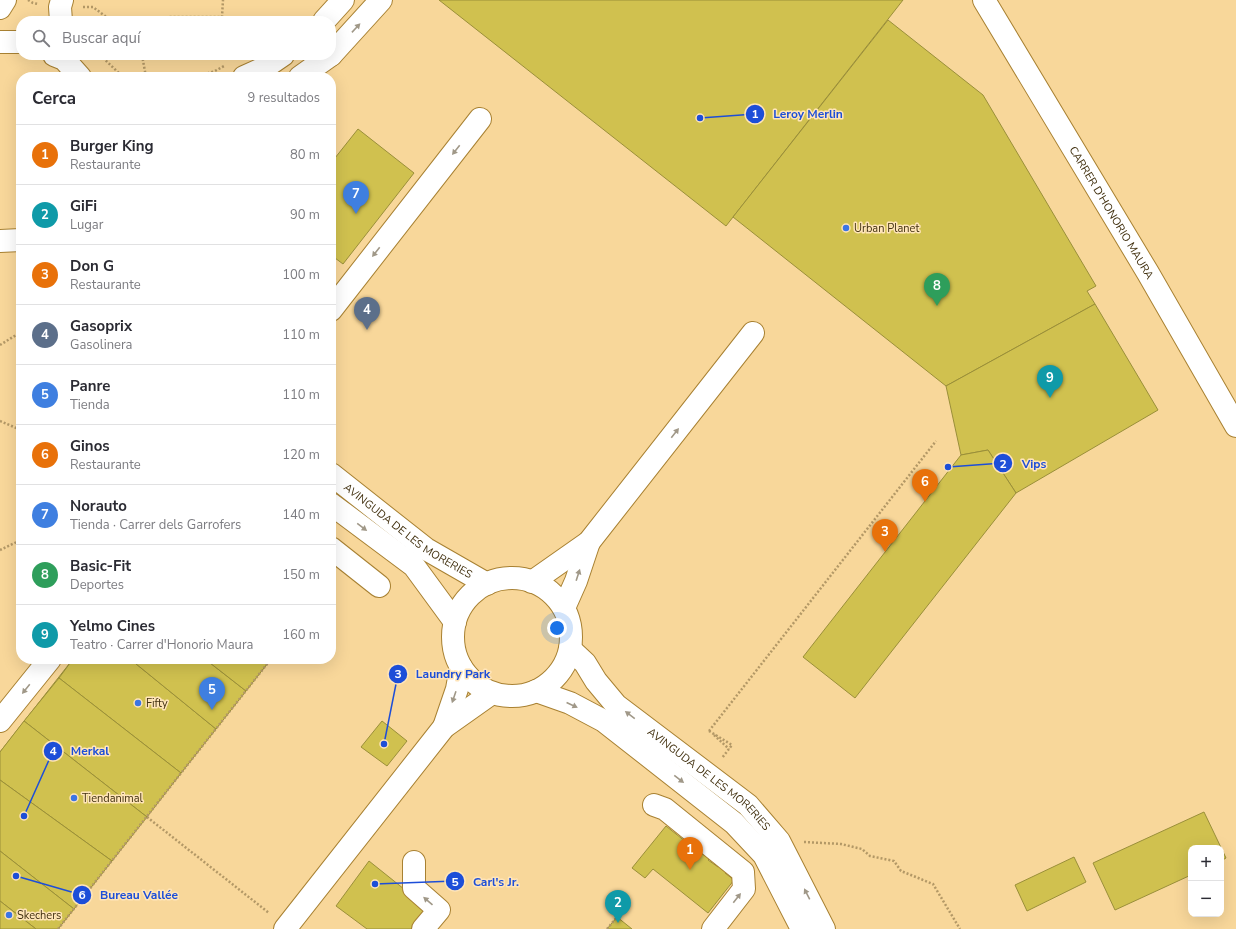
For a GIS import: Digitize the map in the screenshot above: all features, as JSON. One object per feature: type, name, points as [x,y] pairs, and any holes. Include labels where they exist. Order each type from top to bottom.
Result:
[{"type":"street","points":[[0,8],[5,0]]},
{"type":"street","points":[[61,16],[60,7],[62,0]]},
{"type":"street","points":[[329,16],[343,0]]},
{"type":"street","points":[[336,50],[381,0]]},
{"type":"street","name":"CARRER D'HONORIO MAURA","points":[[984,0],[1148,273],[1236,426]]},
{"type":"street","points":[[0,42],[16,42]]},
{"type":"street","points":[[65,60],[75,72]]},
{"type":"street","points":[[236,71],[264,68],[276,60]]},
{"type":"street","points":[[307,72],[324,60]]},
{"type":"street","points":[[336,304],[480,119]]},
{"type":"street","points":[[0,241],[16,240]]},
{"type":"street","points":[[532,582],[589,542],[753,333]]},
{"type":"street","name":"AVINGUDA DE LES MORERIES","points":[[336,478],[426,549],[487,584]]},
{"type":"street","points":[[336,508],[414,566],[455,622]]},
{"type":"street","points":[[564,608],[576,581],[589,542]]},
{"type":"street","points":[[336,552],[379,586]]},
{"type":"street","points":[[510,578],[532,582],[550,592],[564,608],[570,628],[570,649],[564,666],[552,681],[536,691],[522,695],[507,696],[492,693],[480,687],[469,678],[461,667],[455,653],[453,638],[455,622],[461,606],[473,593],[487,584],[510,578]]},
{"type":"street","name":"AVINGUDA DE LES MORERIES","points":[[570,649],[585,663],[596,681],[616,705],[748,805],[779,841],[824,929]]},
{"type":"street","points":[[0,721],[46,664]]},
{"type":"street","points":[[444,727],[457,689],[461,667]]},
{"type":"street","name":"AVINGUDA DE LES MORERIES","points":[[536,691],[570,703],[604,721],[734,822],[764,855],[802,929]]},
{"type":"street","points":[[286,928],[444,727],[492,693]]},
{"type":"street","points":[[654,805],[665,809],[743,872],[744,890],[713,929]]},
{"type":"street","points":[[414,862],[414,888],[439,910],[423,929]]},
{"type":"path","points":[[222,16],[223,0]]},
{"type":"path","points":[[82,7],[93,7],[105,16]]},
{"type":"path","points":[[105,60],[118,72]]},
{"type":"path","points":[[143,60],[145,72]]},
{"type":"path","points":[[212,72],[236,71]]},
{"type":"path","points":[[0,345],[16,335]]},
{"type":"path","points":[[0,421],[16,428]]},
{"type":"path","points":[[709,731],[936,441]]},
{"type":"path","points":[[0,550],[16,542]]},
{"type":"path","points":[[58,929],[267,664]]},
{"type":"path","points":[[709,731],[726,741],[732,745],[729,749],[709,731]]},
{"type":"path","points":[[147,817],[179,841],[286,928]]},
{"type":"path","points":[[779,841],[841,844],[862,849],[870,856],[894,861],[901,871],[933,884],[960,929]]},
{"type":"path","points":[[607,929],[617,917],[616,894]]},
{"type":"building","points":[[439,0],[903,0],[726,226]]},
{"type":"building","points":[[888,20],[983,95],[1096,286],[1087,291],[1095,304],[946,386],[733,217]]},
{"type":"building","points":[[358,129],[414,173],[343,264],[336,259],[336,157]]},
{"type":"building","points":[[1095,304],[1158,410],[1016,493],[988,450],[961,455],[946,386]]},
{"type":"building","points":[[988,450],[1016,493],[855,698],[803,657],[961,455]]},
{"type":"building","points":[[69,664],[267,664],[58,929],[0,929],[0,752]]},
{"type":"building","name":"Fifty","points":[[69,664],[136,664],[216,729],[181,773],[59,678]]},
{"type":"building","points":[[136,664],[211,664],[246,691],[216,729]]},
{"type":"building","points":[[211,664],[267,664],[246,691]]},
{"type":"building","points":[[59,678],[181,773],[147,817],[24,721]]},
{"type":"building","name":"Tiendanimal","points":[[24,721],[147,817],[112,861],[0,780],[0,752]]},
{"type":"building","points":[[382,721],[407,741],[387,766],[361,747]]},
{"type":"building","points":[[0,780],[112,861],[74,909],[0,851]]},
{"type":"building","points":[[1204,812],[1220,845],[1188,845],[1188,876],[1115,910],[1093,863]]},
{"type":"building","points":[[666,826],[701,854],[703,850],[711,857],[708,860],[718,867],[720,864],[728,870],[725,873],[734,880],[708,913],[653,869],[645,878],[632,868]]},
{"type":"building","points":[[0,851],[74,909],[58,929],[36,929],[0,901]]},
{"type":"building","points":[[1074,857],[1086,882],[1027,911],[1015,885]]},
{"type":"building","points":[[369,861],[429,909],[414,929],[367,929],[336,906]]},
{"type":"building","name":"Skechers","points":[[0,901],[36,929],[0,929]]},
{"type":"building","points":[[617,917],[632,929],[607,929]]},
{"type":"place","name":"Leroy Merlin","points":[[700,118]]},
{"type":"place","name":"Norauto","points":[[356,214]]},
{"type":"place","name":"Urban Planet","points":[[846,228]]},
{"type":"place","name":"Basic-Fit","points":[[937,306]]},
{"type":"place","name":"Gasoprix","points":[[367,330]]},
{"type":"place","name":"Yelmo Cines","points":[[1050,398]]},
{"type":"place","name":"Vips","points":[[948,467]]},
{"type":"place","name":"Ginos","points":[[925,502]]},
{"type":"place","name":"Don G","points":[[885,552]]},
{"type":"place","name":"Fifty","points":[[138,703]]},
{"type":"place","name":"Panre","points":[[212,710]]},
{"type":"place","name":"Laundry Park","points":[[384,744]]},
{"type":"place","name":"Tiendanimal","points":[[74,798]]},
{"type":"place","name":"Merkal","points":[[24,816]]},
{"type":"place","name":"Burger King","points":[[690,870]]},
{"type":"place","name":"Bureau Vallée","points":[[16,876]]},
{"type":"place","name":"Carl's Jr.","points":[[375,884]]},
{"type":"place","name":"Skechers","points":[[9,915]]},
{"type":"place","name":"GiFi","points":[[618,923]]}]
